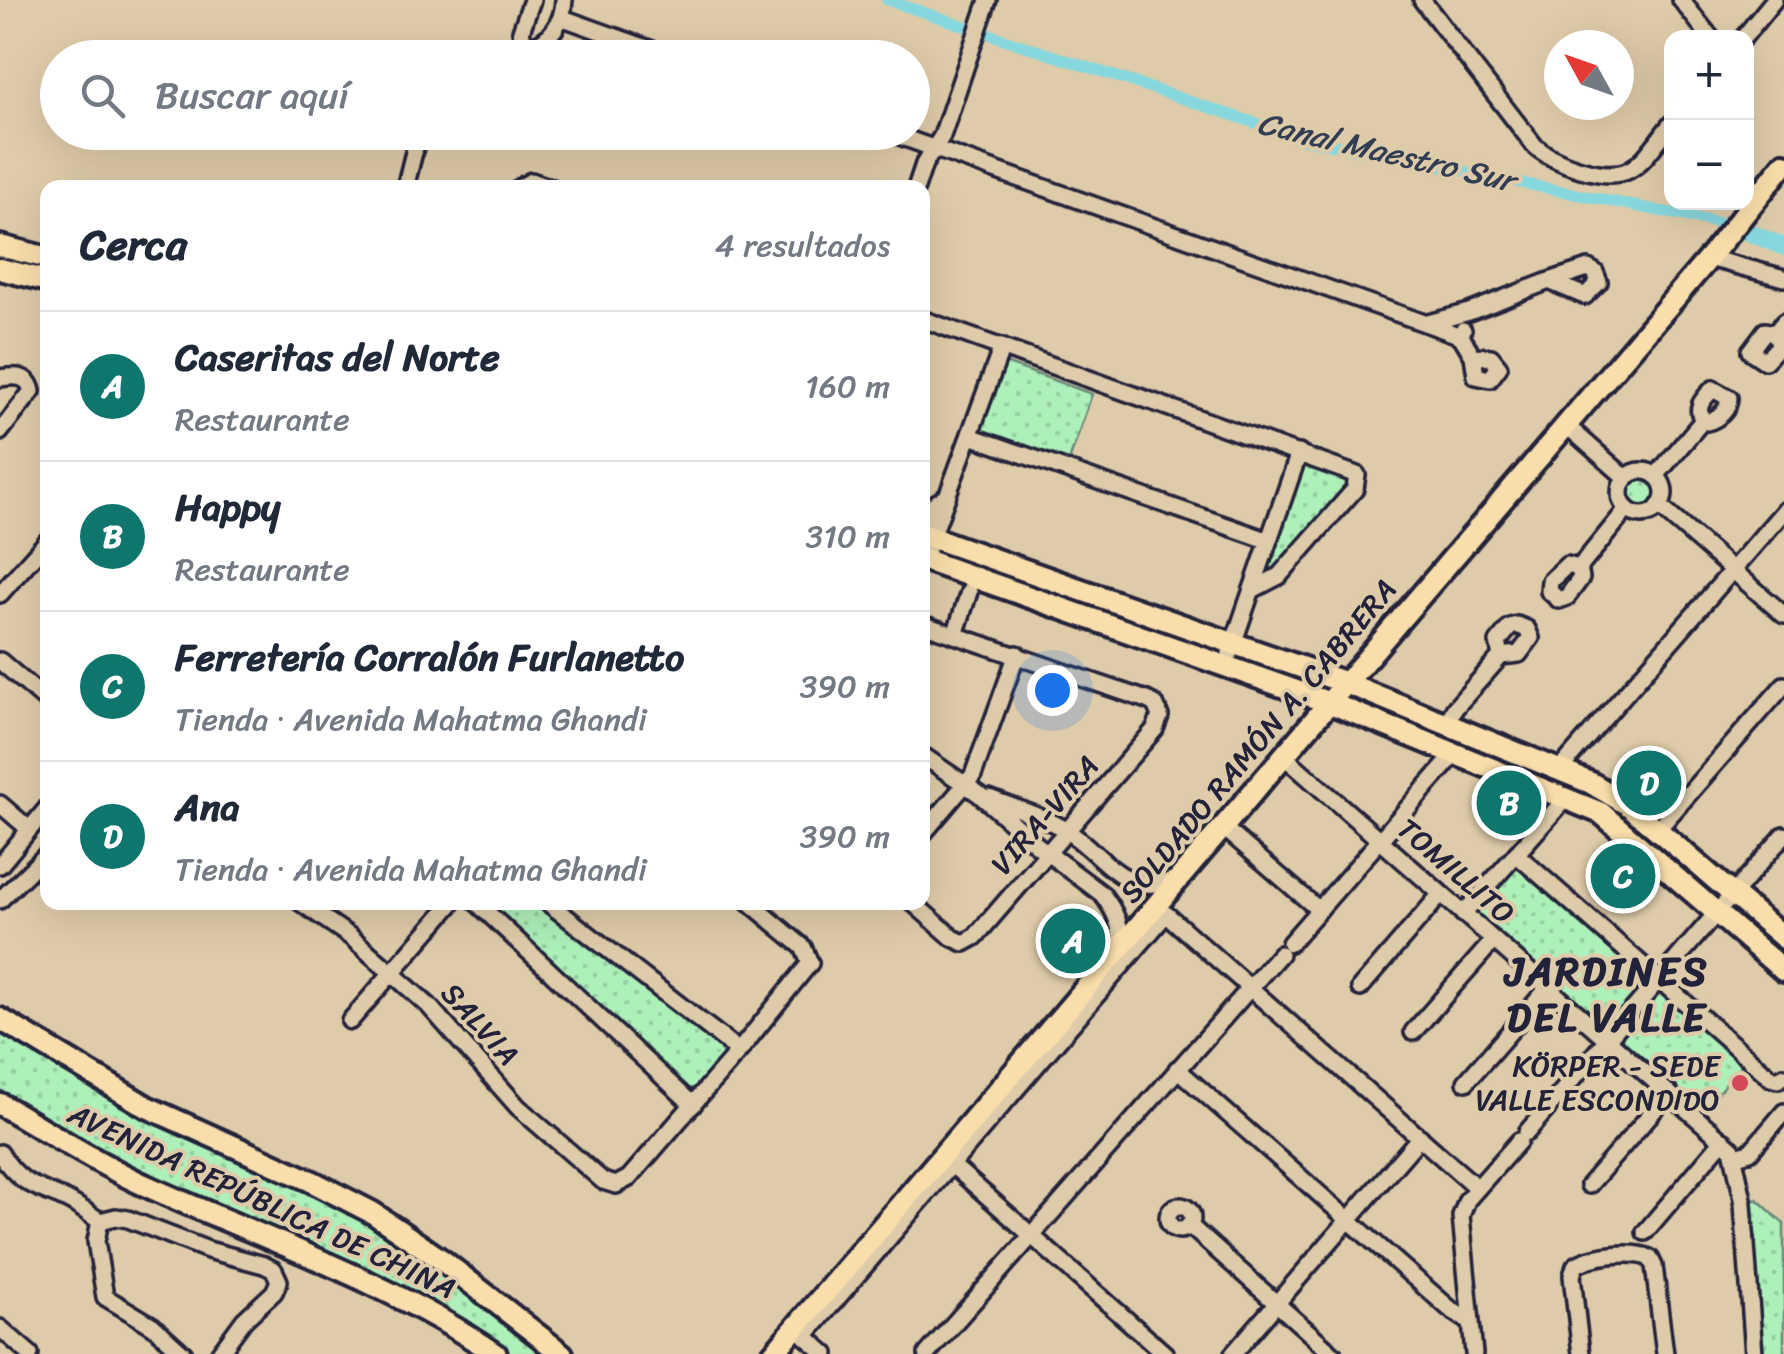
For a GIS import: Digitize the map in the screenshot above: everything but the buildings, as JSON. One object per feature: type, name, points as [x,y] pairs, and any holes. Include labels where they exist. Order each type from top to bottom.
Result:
[{"type":"main road","name":"SOLDADO RAMÓN A. CABRERA","points":[[772,1354],[1285,757],[1709,258],[1784,164]]},
{"type":"main road","points":[[0,246],[40,256]]},
{"type":"main road","points":[[0,268],[40,279]]},
{"type":"main road","points":[[930,534],[1346,683],[1618,796],[1784,938]]},
{"type":"main road","points":[[930,561],[1330,702],[1608,817],[1784,971]]},
{"type":"main road","name":"AVENIDA REPÚBLICA DE CHINA","points":[[0,1019],[147,1108],[373,1212],[443,1260],[562,1354]]},
{"type":"main road","name":"AVENIDA REPÚBLICA DE CHINA","points":[[0,1104],[126,1176],[370,1281],[496,1354]]},
{"type":"street","points":[[523,40],[521,31],[532,0]]},
{"type":"street","points":[[545,40],[564,18],[564,0]]},
{"type":"street","points":[[919,180],[942,136],[988,0]]},
{"type":"street","points":[[1422,0],[1534,146],[1557,163],[1623,173],[1638,164],[1664,133]]},
{"type":"street","points":[[1680,0],[1704,30]]},
{"type":"street","points":[[1750,30],[1774,0]]},
{"type":"street","points":[[564,18],[625,40]]},
{"type":"street","points":[[930,148],[1462,336],[1472,356]]},
{"type":"street","points":[[408,180],[416,150]]},
{"type":"street","points":[[1709,258],[1784,278]]},
{"type":"street","points":[[1428,323],[1470,312],[1550,281]]},
{"type":"street","points":[[1462,336],[1470,312]]},
{"type":"street","points":[[930,322],[1358,475],[1358,484],[1279,576],[1252,590]]},
{"type":"street","points":[[930,526],[947,496],[1002,346]]},
{"type":"street","points":[[0,378],[17,376],[31,386],[29,397],[0,432]]},
{"type":"street","points":[[1656,476],[1702,420]]},
{"type":"street","points":[[1566,425],[1626,478]]},
{"type":"street","points":[[970,436],[1267,540]]},
{"type":"street","points":[[1224,666],[1299,453]]},
{"type":"street","points":[[1644,471],[1656,476],[1663,487],[1659,506],[1640,515],[1627,509],[1620,490],[1626,478],[1644,471]]},
{"type":"street","points":[[1659,506],[1784,615]]},
{"type":"street","points":[[1578,568],[1627,509]]},
{"type":"street","points":[[1559,770],[1784,511]]},
{"type":"street","points":[[0,594],[40,549]]},
{"type":"street","points":[[955,635],[969,592]]},
{"type":"street","points":[[930,627],[1017,654],[973,790],[930,829]]},
{"type":"street","name":"VIRA-VIRA","points":[[921,910],[954,938],[964,942],[975,938],[1156,729],[1160,716],[1155,704],[1017,654]]},
{"type":"street","points":[[1446,724],[1502,656]]},
{"type":"street","points":[[0,661],[40,695]]},
{"type":"street","points":[[1658,829],[1784,685]]},
{"type":"street","points":[[926,1354],[1455,754]]},
{"type":"street","name":"TOMILLITO","points":[[1285,757],[1723,1140],[1736,1156],[1754,1354]]},
{"type":"street","points":[[930,760],[1094,886],[1116,914],[1120,949]]},
{"type":"street","points":[[973,790],[1068,831],[1110,866],[1140,884],[1166,883],[1183,875]]},
{"type":"street","points":[[1463,914],[1566,798]]},
{"type":"street","points":[[0,804],[29,829]]},
{"type":"street","points":[[3,862],[40,816]]},
{"type":"street","points":[[1224,828],[1319,910]]},
{"type":"street","points":[[1474,1354],[1461,1216],[1467,1200],[1784,835]]},
{"type":"street","points":[[1516,854],[1770,1078],[1778,1080],[1784,1076]]},
{"type":"street","points":[[0,900],[40,860]]},
{"type":"street","points":[[1094,886],[1110,866]]},
{"type":"street","points":[[1360,988],[1441,894]]},
{"type":"street","name":"SALVIA","points":[[312,910],[352,937],[393,973],[446,1023],[518,1107],[603,1181],[616,1186],[629,1178],[693,1105]]},
{"type":"street","points":[[350,1021],[446,910]]},
{"type":"street","points":[[485,910],[693,1105],[810,963],[803,947],[759,910]]},
{"type":"street","points":[[557,910],[739,1051]]},
{"type":"street","points":[[826,1354],[805,1336],[1166,914],[1478,1188]]},
{"type":"street","points":[[1413,1032],[1493,940]]},
{"type":"street","points":[[1466,1082],[1548,988]]},
{"type":"street","points":[[1177,1069],[1470,1322]]},
{"type":"street","points":[[1589,1185],[1669,1093]]},
{"type":"street","points":[[1736,1156],[1750,1152],[1784,1112]]},
{"type":"street","points":[[1233,1354],[1420,1138]]},
{"type":"street","points":[[1644,1232],[1723,1140]]},
{"type":"street","points":[[0,1153],[33,1188],[66,1199],[100,1222],[121,1217],[274,1270],[279,1277],[278,1285],[244,1320],[219,1354]]},
{"type":"street","points":[[952,1164],[1165,1354]]},
{"type":"street","points":[[100,1222],[96,1241],[105,1297],[153,1326],[184,1354]]},
{"type":"street","points":[[1189,1226],[1333,1354]]},
{"type":"street","points":[[1582,1354],[1572,1276],[1575,1266],[1586,1260],[1640,1254],[1650,1258],[1654,1266],[1665,1354]]},
{"type":"street","points":[[0,1328],[30,1354]]},
{"type":"green space","points":[[1005,363],[1092,394],[1069,461],[979,430]]},
{"type":"green space","points":[[1302,464],[1347,479],[1346,490],[1272,574],[1263,571]]},
{"type":"green space","points":[[1642,471],[1657,478],[1664,493],[1657,508],[1642,515],[1627,508],[1620,493],[1627,478]]},
{"type":"green space","points":[[1516,865],[1650,982],[1608,1030],[1474,913]]},
{"type":"green space","points":[[492,910],[547,910],[719,1045],[723,1056],[695,1088],[686,1089]]},
{"type":"green space","points":[[1659,988],[1744,1061],[1703,1111],[1617,1037]]},
{"type":"green space","points":[[0,1027],[414,1246],[550,1354],[504,1354],[97,1152],[0,1099]]},
{"type":"green space","points":[[1757,1199],[1784,1224],[1784,1354],[1764,1354],[1748,1203]]},
{"type":"waterway","name":"Canal Maestro Sur","points":[[887,0],[1303,139],[1720,223]]},
{"type":"waterway","name":"Canal Maestro Sur","points":[[1741,229],[1784,247]]},
{"type":"place","name":"Ana","points":[[1649,783]]},
{"type":"place","name":"Happy","points":[[1509,803]]},
{"type":"place","name":"Ferretería Corralón Furlanetto","points":[[1623,876]]},
{"type":"place","name":"Caseritas del Norte","points":[[1073,941]]},
{"type":"place","name":"KÖRPER - SEDE VALLE ESCONDIDO","points":[[1740,1083]]},
{"type":"district","name":"JARDINES DEL VALLE","points":[[1607,994]]}]
